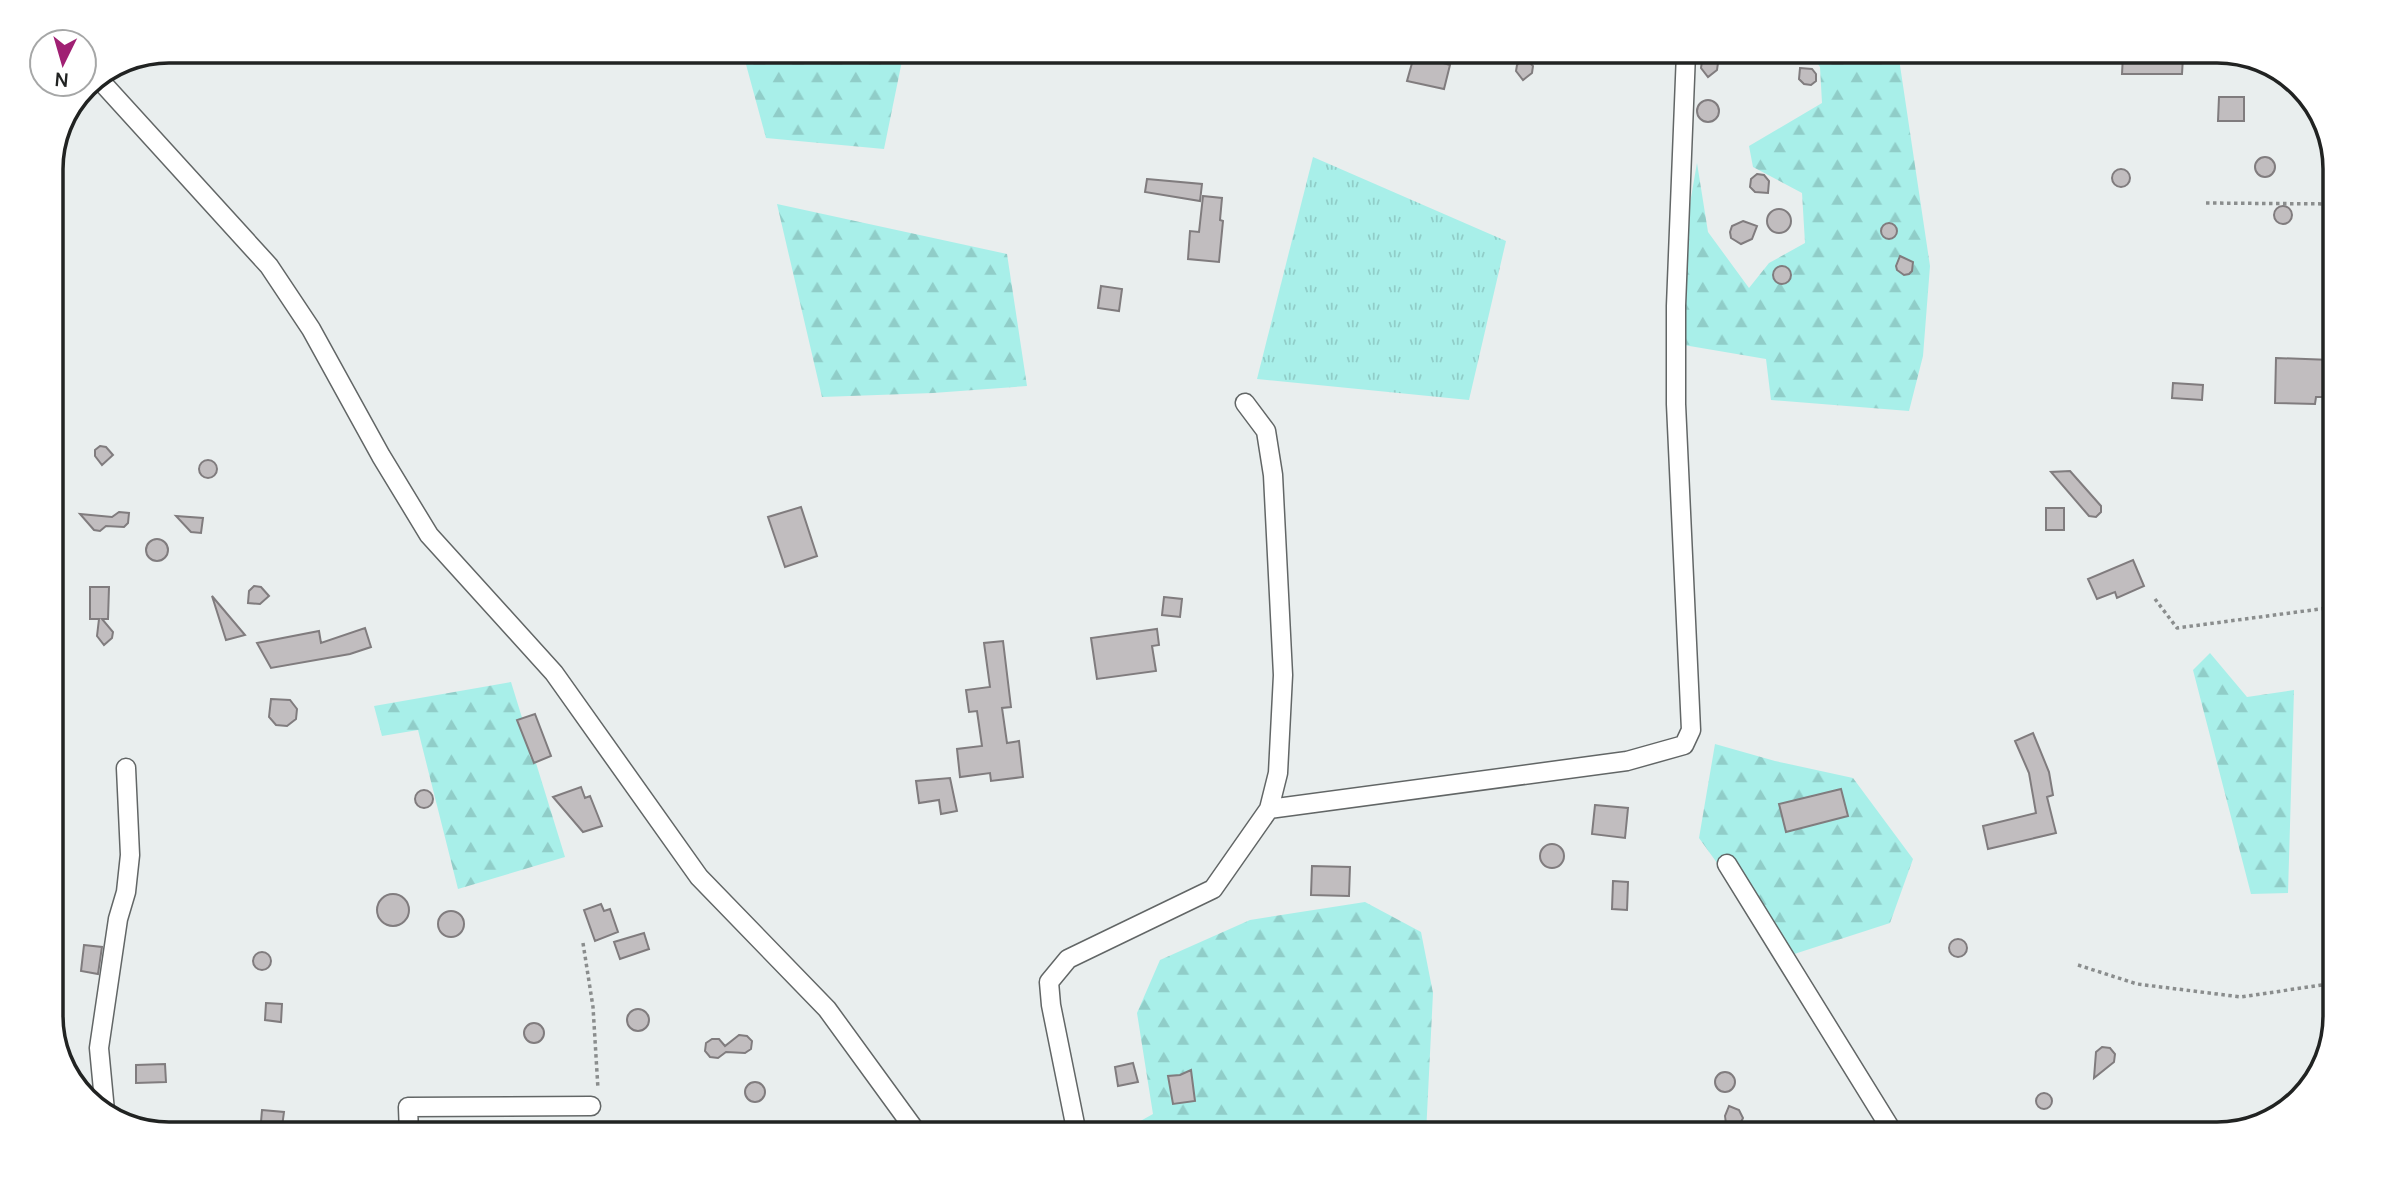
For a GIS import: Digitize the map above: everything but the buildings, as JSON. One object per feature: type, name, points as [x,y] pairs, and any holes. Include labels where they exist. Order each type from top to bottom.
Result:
[{"type":"street","points":[[1269,809],[1627,761],[1684,744],[1692,730],[1676,404],[1676,319],[1686,63]]},
{"type":"street","points":[[105,85],[269,266],[311,329],[381,456],[429,535],[554,673],[699,877],[827,1009],[909,1122]]},
{"type":"street","points":[[1075,1122],[1051,1005],[1049,982],[1068,959],[1213,889],[1269,809],[1278,773],[1283,675],[1273,475],[1266,432],[1245,404]]},
{"type":"street","points":[[104,1100],[99,1048],[130,855],[126,768]]},
{"type":"street","points":[[1727,864],[1888,1122]]},
{"type":"street","points":[[409,1122],[408,1107],[591,1107]]},
{"type":"path","points":[[2206,203],[2323,204]]},
{"type":"path","points":[[2155,599],[2177,628],[2323,609]]},
{"type":"path","points":[[583,943],[593,1007],[599,1091],[591,1107],[592,1122]]},
{"type":"path","points":[[2078,965],[2137,984],[2241,997],[2323,985]]},
{"type":"green space","points":[[746,63],[902,63],[884,149],[766,138]]},
{"type":"green space","points":[[1817,63],[1900,63],[1930,266],[1923,356],[1909,411],[1771,400],[1766,359],[1666,342],[1697,163],[1708,232],[1749,288],[1769,263],[1805,243],[1802,193],[1753,167],[1749,146],[1822,103],[1820,67]]},
{"type":"green space","points":[[1313,157],[1506,241],[1469,400],[1257,379]]},
{"type":"green space","points":[[777,204],[1007,254],[1027,386],[822,397]]},
{"type":"green space","points":[[2210,653],[2247,697],[2294,690],[2288,893],[2251,894],[2193,670]]},
{"type":"green space","points":[[511,682],[565,857],[458,889],[418,730],[382,736],[374,706]]},
{"type":"green space","points":[[1715,744],[1775,761],[1853,778],[1913,859],[1890,923],[1785,957],[1699,838]]},
{"type":"green space","points":[[1365,902],[1421,932],[1433,993],[1427,1122],[1139,1122],[1153,1114],[1137,1013],[1160,960],[1250,920]]}]
